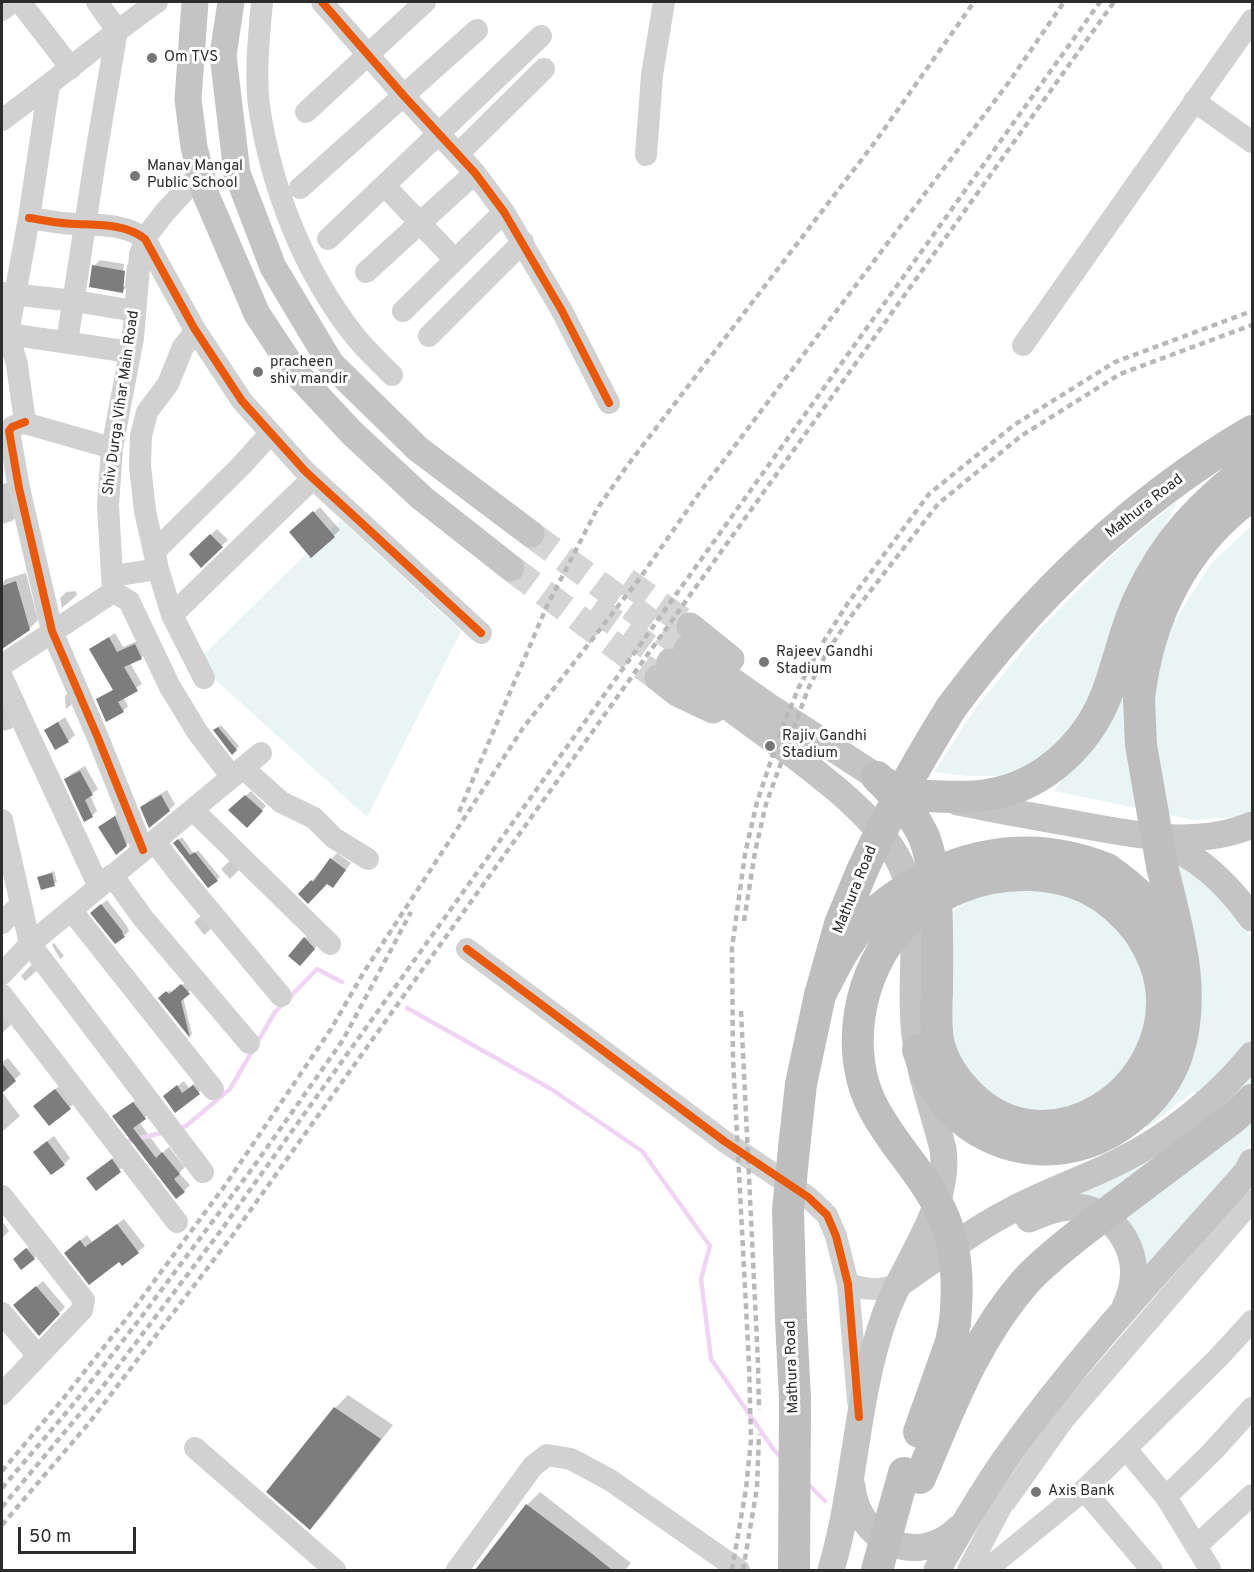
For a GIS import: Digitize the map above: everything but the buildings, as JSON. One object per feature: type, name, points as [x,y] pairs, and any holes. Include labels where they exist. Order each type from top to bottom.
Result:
[{"type":"highway","name":"Mathura Road","points":[[794,1570],[795,1399],[788,1210],[801,1084],[820,995],[840,924],[887,817],[909,776],[951,708],[981,668],[1035,606],[1105,538],[1170,486],[1252,431]]},
{"type":"highway","points":[[928,796],[989,794],[1022,784],[1055,766],[1083,738],[1093,724],[1110,685],[1132,616],[1158,563],[1192,517],[1252,465]]},
{"type":"highway","points":[[877,777],[893,792],[917,824],[930,856],[934,880],[936,941],[927,1039],[936,1090],[955,1113],[981,1134],[1019,1148],[1062,1149],[1083,1145],[1122,1126],[1158,1091],[1170,1071],[1184,1029],[1186,987],[1183,954],[1162,866],[1141,745],[1139,699],[1143,669],[1157,619],[1179,574],[1196,550],[1220,524],[1252,495]]},
{"type":"highway","points":[[820,995],[846,946],[861,926],[895,896],[920,880],[957,863],[1018,852],[1046,852],[1086,861],[1107,869],[1122,880],[1158,915],[1169,936],[1186,987]]},
{"type":"highway","points":[[877,1570],[904,1473],[951,1342],[957,1295],[953,1248],[942,1214],[923,1179],[873,1107],[865,1084],[858,1040],[868,976],[886,944],[897,930],[928,904],[962,886],[984,879],[1026,875],[1068,880],[1088,887],[1108,900],[1125,914],[1139,932],[1152,952],[1158,969],[1161,988],[1159,1024],[1155,1043],[1147,1061],[1137,1078],[1124,1092],[1105,1107],[1076,1120],[1049,1126],[1020,1124],[1003,1118],[985,1108],[957,1080],[939,1046],[927,1039]]},
{"type":"highway","points":[[882,1570],[964,1376],[978,1348],[1006,1305],[1047,1260],[1233,1118],[1252,1100]]},
{"type":"main road","points":[[195,2],[188,99],[194,147],[206,195],[256,315],[296,373],[352,433],[526,545],[418,449],[331,364],[273,267],[237,173],[223,55],[231,2]]},
{"type":"main road","points":[[772,724],[774,694],[676,654],[772,724],[811,769],[844,796],[886,839],[903,872],[910,894],[913,921],[914,1025],[927,1039],[945,1164],[940,1192],[929,1221],[886,1313],[872,1355],[859,1416],[842,1535],[831,1570]]},
{"type":"main road","points":[[772,724],[819,739],[877,777],[898,787],[928,796],[1164,838],[1227,833],[1252,825]]},
{"type":"main road","points":[[811,769],[819,739]]},
{"type":"main road","points":[[1133,834],[1164,843],[1203,865],[1224,883],[1252,918]]},
{"type":"main road","points":[[899,1284],[991,1221],[1128,1156],[1156,1140],[1200,1107],[1252,1055]]},
{"type":"main road","points":[[937,1570],[1008,1455],[1051,1399],[1123,1312],[1251,1166]]},
{"type":"main road","points":[[960,1243],[1058,1208],[1086,1208],[1098,1213],[1118,1230],[1131,1253],[1134,1279],[1123,1312]]},
{"type":"main road","points":[[851,1477],[855,1503],[860,1514],[877,1535],[888,1542],[909,1548],[931,1546],[954,1533],[966,1520]]},
{"type":"street","points":[[2,10],[12,2]]},
{"type":"street","points":[[20,2],[71,68]]},
{"type":"street","points":[[67,342],[117,30],[97,2]]},
{"type":"street","points":[[2,120],[117,30],[157,2]]},
{"type":"street","points":[[262,2],[258,58],[259,104],[273,172],[299,243],[328,297],[355,336],[392,375]]},
{"type":"street","points":[[306,112],[425,2]]},
{"type":"street","points":[[646,155],[652,75],[664,2]]},
{"type":"street","points":[[329,4],[404,96],[475,172],[504,212],[562,311],[609,403]]},
{"type":"street","points":[[1023,345],[1252,20]]},
{"type":"street","points":[[300,188],[477,30]]},
{"type":"street","points":[[328,239],[541,36]]},
{"type":"street","points":[[458,154],[544,69]]},
{"type":"street","points":[[25,422],[17,365],[5,333],[8,293],[28,218],[49,85]]},
{"type":"street","points":[[1194,101],[1252,142]]},
{"type":"street","points":[[366,272],[475,172]]},
{"type":"street","name":"Shiv Durga Vihar Main Road","points":[[113,584],[108,505],[112,448],[130,352],[140,255],[146,239],[165,212],[200,174]]},
{"type":"street","points":[[384,186],[455,260]]},
{"type":"street","points":[[403,311],[504,212]]},
{"type":"street","points":[[28,218],[134,230],[146,239],[196,331],[235,392],[270,434],[313,478],[481,633]]},
{"type":"street","points":[[429,336],[523,242]]},
{"type":"street","points":[[8,293],[135,311]]},
{"type":"street","points":[[196,331],[180,352],[168,384],[150,407],[141,436],[142,478],[156,560],[172,615],[204,678]]},
{"type":"street","points":[[5,333],[130,352]]},
{"type":"street","points":[[112,448],[25,422],[12,427],[9,431],[19,488],[52,631],[98,738],[149,846],[180,875],[281,996]]},
{"type":"street","points":[[2,665],[52,631],[113,584],[156,560],[270,434]]},
{"type":"street","points":[[172,615],[313,478]]},
{"type":"street","points":[[113,584],[129,601],[176,696],[198,733],[238,773],[281,802],[314,818],[334,838],[368,859]]},
{"type":"street","points":[[2,677],[105,881],[143,918],[249,1043]]},
{"type":"street","points":[[3,973],[30,944],[261,753]]},
{"type":"street","points":[[193,810],[330,944]]},
{"type":"street","points":[[2,820],[30,944],[203,1172]]},
{"type":"street","points":[[2,923],[21,904]]},
{"type":"street","points":[[71,910],[213,1089]]},
{"type":"street","points":[[468,949],[724,1141],[818,1205],[833,1225],[848,1284],[859,1416]]},
{"type":"street","points":[[2,995],[177,1222]]},
{"type":"street","points":[[2,1196],[84,1299],[82,1310],[2,1394]]},
{"type":"street","points":[[968,1570],[1006,1501],[1064,1419],[1252,1201]]},
{"type":"street","points":[[848,1284],[866,1290],[877,1290],[899,1284]]},
{"type":"street","points":[[2,1313],[38,1356]]},
{"type":"street","points":[[986,1570],[1084,1490],[1252,1322]]},
{"type":"street","points":[[1006,1501],[1039,1419],[1051,1399]]},
{"type":"street","points":[[1166,1497],[1199,1466],[1252,1408]]},
{"type":"street","points":[[195,1448],[335,1570]]},
{"type":"street","points":[[1126,1449],[1166,1497],[1210,1569]]},
{"type":"street","points":[[457,1570],[533,1466],[547,1455],[571,1459],[610,1480],[739,1570]]},
{"type":"street","points":[[1084,1490],[1152,1570]]},
{"type":"street","points":[[1196,1546],[1252,1495]]},
{"type":"shaded area","points":[[1177,501],[1136,588],[1088,710],[1064,739],[1035,763],[999,776],[967,776],[934,772],[975,709],[1040,629],[1117,551]]},
{"type":"shaded area","points":[[341,520],[461,631],[367,817],[196,662]]},
{"type":"shaded area","points":[[1252,525],[1252,811],[1244,816],[1194,820],[1054,791],[1120,698],[1150,703],[1170,628],[1211,564]]},
{"type":"shaded area","points":[[1172,860],[1201,875],[1239,915],[1252,938],[1252,1141],[1237,1165],[1143,1272],[1094,1198],[1079,1193],[1211,1114],[1194,1091],[1147,1128],[1143,1124]]},
{"type":"shaded area","points":[[1063,890],[1112,916],[1142,959],[1150,1018],[1127,1071],[1092,1101],[1044,1115],[996,1102],[952,1053],[946,916],[968,901],[996,891]]},
{"type":"waterway","points":[[289,998],[317,969],[342,982]]},
{"type":"waterway","points":[[179,1128],[186,1126],[230,1089],[275,1012],[283,1004]]},
{"type":"waterway","points":[[407,1008],[551,1089],[642,1151],[710,1246],[701,1279],[711,1359],[774,1450],[783,1459]]},
{"type":"waterway","points":[[124,1142],[165,1132]]},
{"type":"waterway","points":[[808,1484],[825,1501]]},
{"type":"tunnel","points":[[531,534],[687,649]]},
{"type":"tunnel","points":[[511,568],[658,678]]},
{"type":"tunnel","points":[[626,581],[690,626]]},
{"type":"tunnel","points":[[593,607],[670,662]]},
{"type":"railway","points":[[459,812],[546,608],[597,509],[627,466],[875,142],[974,2]]},
{"type":"railway","points":[[2,1471],[127,1318],[226,1184],[331,1029],[364,972],[523,728],[640,578],[700,492],[1009,82],[1064,2]]},
{"type":"railway","points":[[2,1507],[104,1385],[222,1229],[1100,2]]},
{"type":"railway","points":[[2,1525],[89,1423],[232,1236],[1114,2]]},
{"type":"railway","points":[[732,1570],[746,1489],[751,1440],[733,1058],[732,948],[745,854],[757,802],[782,728],[799,687],[820,647],[848,603],[929,494],[1014,425],[1115,362],[1252,311]]},
{"type":"railway","points":[[744,921],[755,852],[766,804],[808,689],[827,652],[854,612],[938,504],[1021,436],[1120,374],[1252,325]]},
{"type":"railway","points":[[2,1488],[71,1407],[136,1324],[254,1166],[343,1040],[411,912]]},
{"type":"railway","points":[[741,1011],[759,1410]]},
{"type":"railway","points":[[743,1570],[757,1488],[759,1434]]},
{"type":"cycle path","points":[[322,2],[475,173],[504,212],[562,311],[609,403]]},
{"type":"cycle path","points":[[29,218],[112,226],[130,230],[145,239],[194,328],[242,401],[305,471],[481,633]]},
{"type":"cycle path","points":[[25,422],[12,427],[9,431],[19,488],[52,631],[143,850]]},
{"type":"cycle path","points":[[467,949],[724,1141],[808,1197],[827,1215],[836,1236],[848,1284],[859,1417]]},
{"type":"place","name":"Om TVS","points":[[152,58]]},
{"type":"place","name":"Manav Mangal Public School","points":[[135,176]]},
{"type":"place","name":"pracheen shiv mandir","points":[[258,372]]},
{"type":"place","name":"Rajeev Gandhi Stadium","points":[[764,662]]},
{"type":"place","name":"Rajiv Gandhi Stadium","points":[[770,746]]},
{"type":"place","name":"Axis Bank","points":[[1036,1492]]}]
